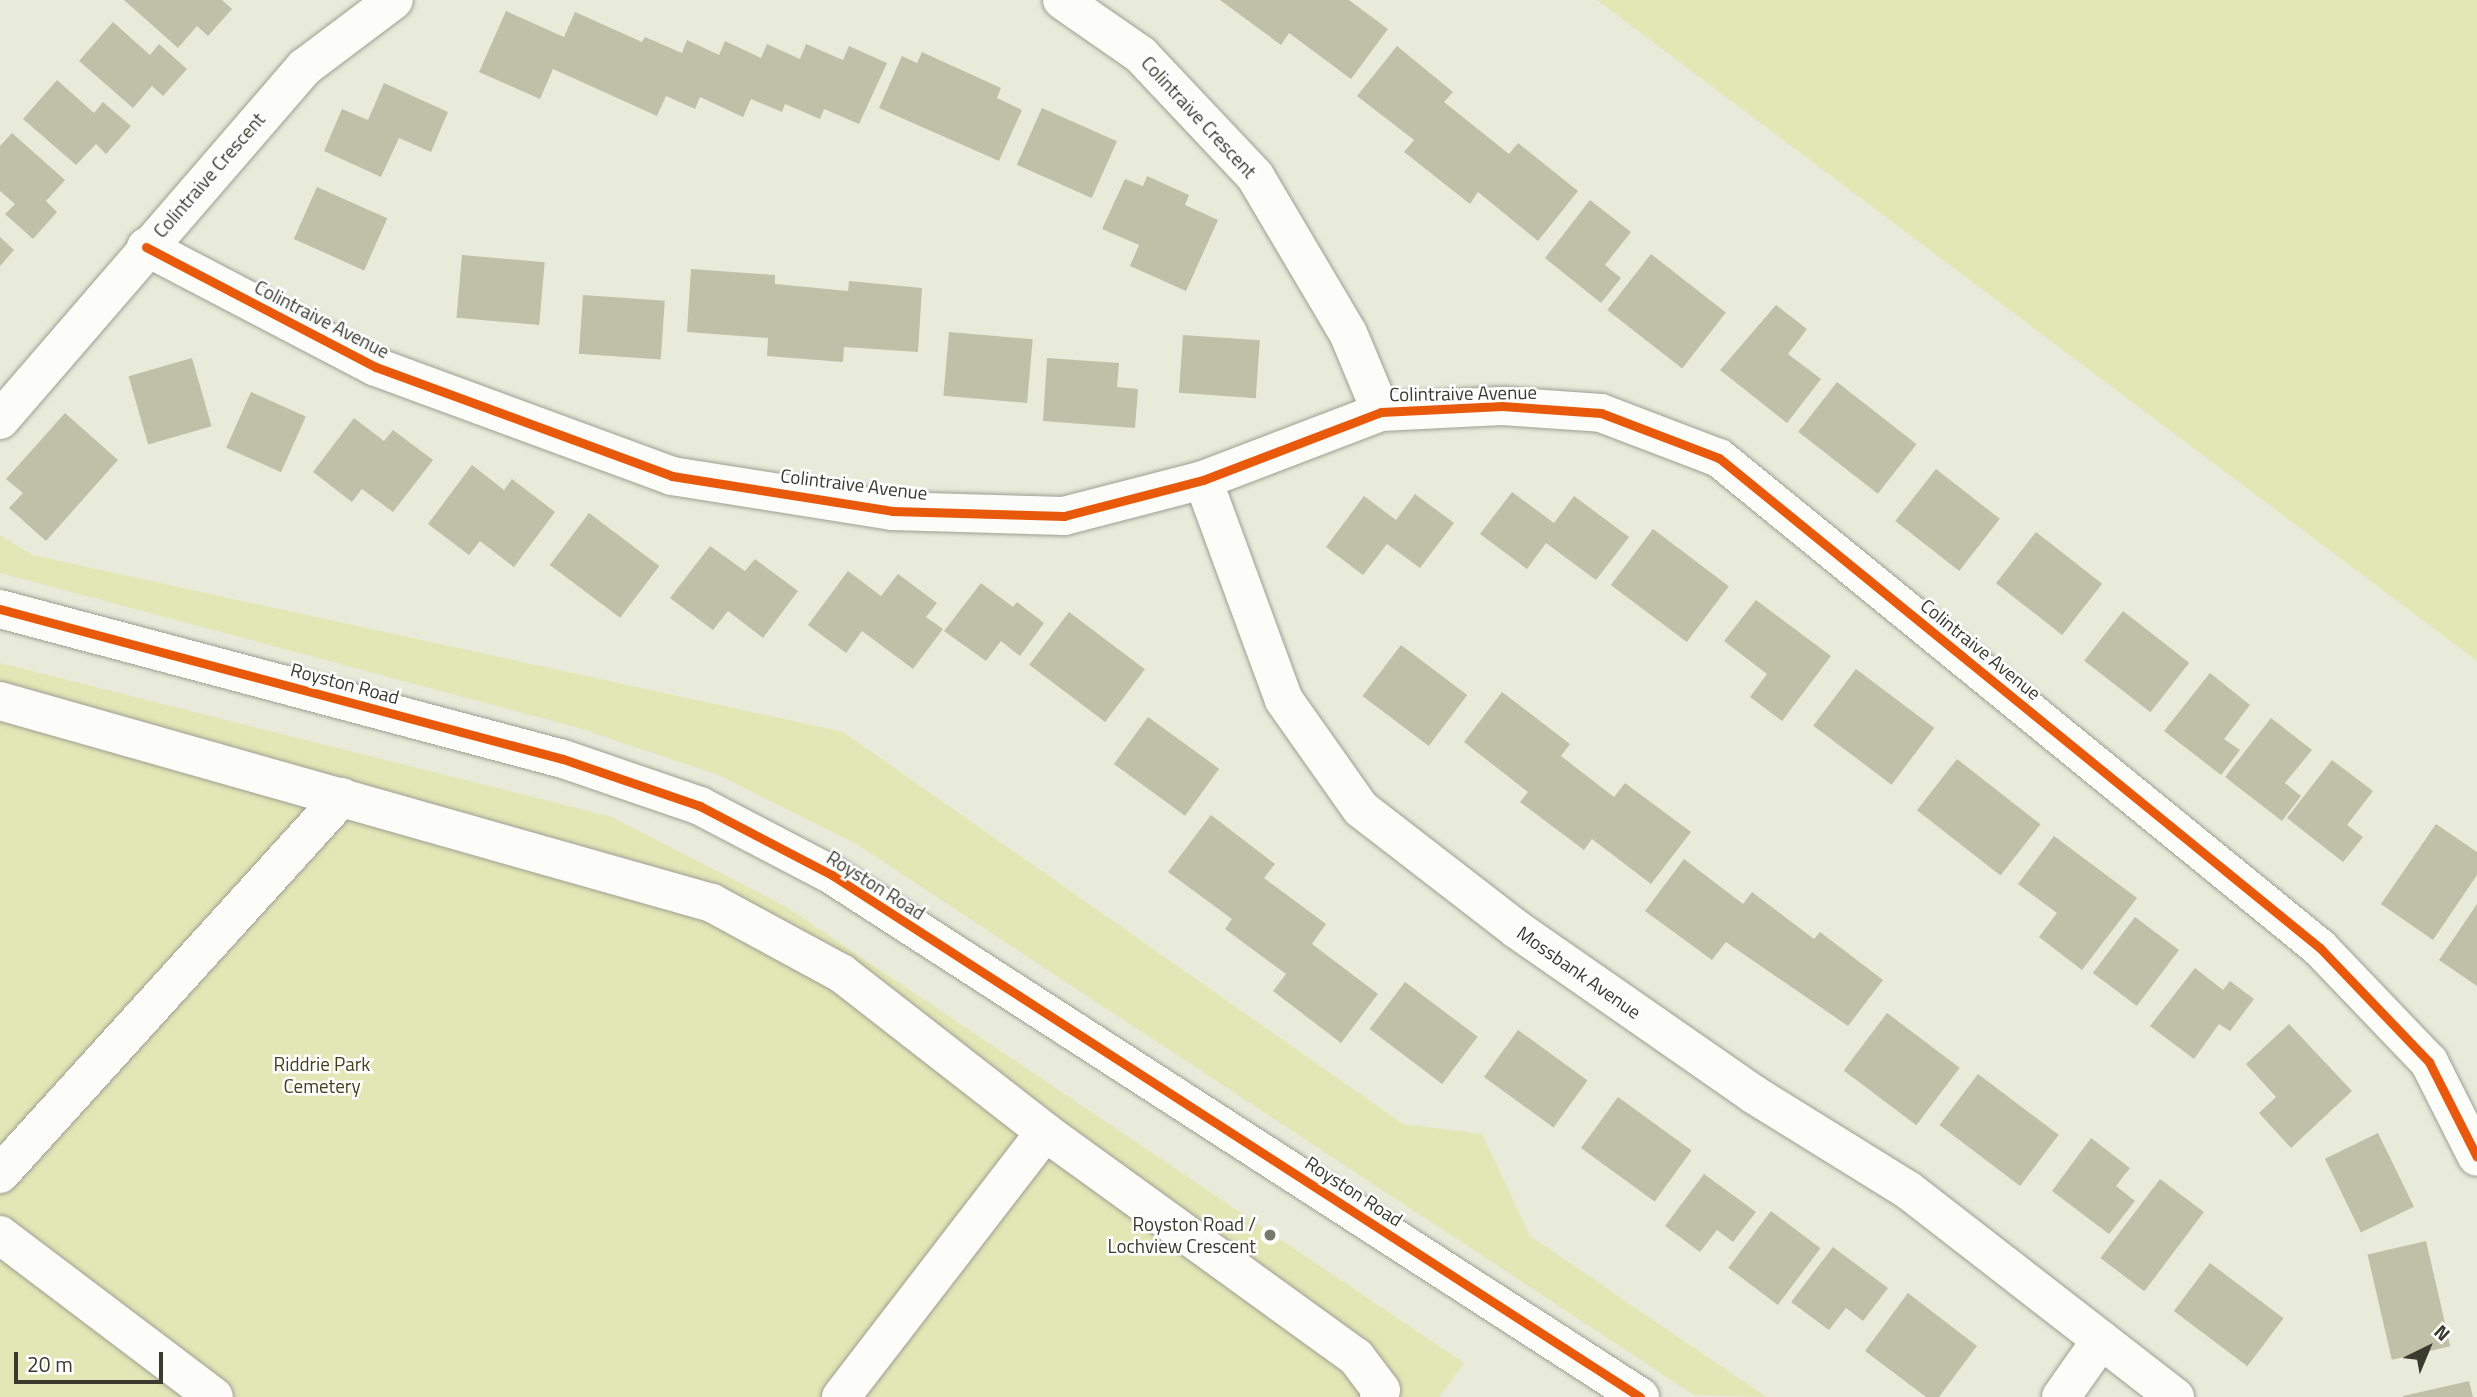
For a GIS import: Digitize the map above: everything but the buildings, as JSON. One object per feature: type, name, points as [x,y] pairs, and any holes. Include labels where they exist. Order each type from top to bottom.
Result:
[{"type":"street","name":"Colintraive Crescent","points":[[5,403],[304,67],[394,0]]},
{"type":"street","name":"Colintraive Crescent","points":[[1062,0],[1141,55],[1255,176],[1348,332],[1381,412]]},
{"type":"street","name":"Colintraive Avenue","points":[[146,247],[376,367],[672,476],[892,511],[1064,516],[1203,480],[1381,412],[1502,406],[1601,413],[1719,458],[2320,948],[2429,1062],[2477,1157]]},
{"type":"street","name":"Mossbank Avenue","points":[[1203,480],[1284,700],[1361,809],[1516,929],[1742,1086],[1908,1189],[2175,1397]]},
{"type":"street","name":"Royston Road","points":[[0,609],[563,759],[700,806],[832,875],[1640,1397]]},
{"type":"street","points":[[0,701],[712,903],[841,973],[1045,1132],[1356,1357],[1381,1390],[1379,1397]]},
{"type":"street","points":[[0,1174],[342,797]]},
{"type":"street","points":[[841,1397],[1045,1132]]},
{"type":"street","points":[[0,1235],[214,1397]]},
{"type":"street","points":[[2061,1397],[2101,1340]]},
{"type":"green space","points":[[1597,0],[2477,0],[2477,661]]},
{"type":"green space","points":[[0,535],[32,555],[843,732],[1403,1124],[1482,1134],[1530,1236],[1766,1397],[1694,1395],[856,844],[721,776],[579,728],[0,573]]},
{"type":"green space","name":"Riddrie Park Cemetery","points":[[0,663],[612,817],[788,908],[1464,1363],[1439,1397],[0,1397]]},
{"type":"cycle path","points":[[146,247],[376,367],[672,476],[892,511],[1064,516],[1203,480],[1381,412],[1502,406],[1601,413],[1719,458],[2320,948],[2429,1062],[2477,1157]]},
{"type":"cycle path","points":[[0,609],[563,759],[700,806],[832,875],[1640,1397]]},
{"type":"place","name":"Royston Road / Lochview Crescent","points":[[1270,1235]]}]
